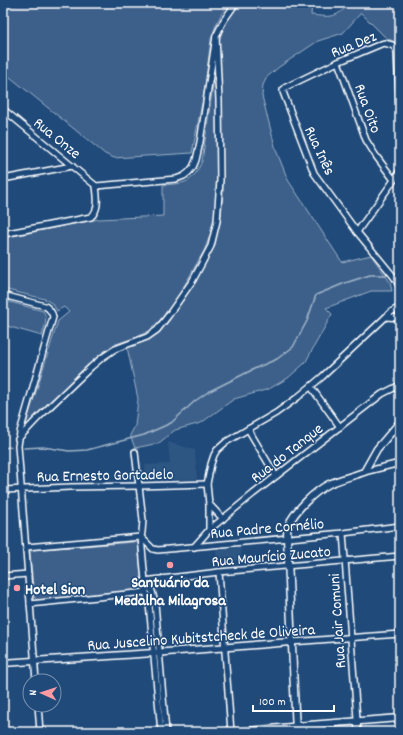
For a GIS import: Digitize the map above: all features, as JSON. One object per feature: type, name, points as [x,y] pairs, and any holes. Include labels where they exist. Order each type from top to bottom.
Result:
[{"type":"street","points":[[3,234],[91,217],[95,214],[97,209],[96,186],[176,179],[189,172],[196,160],[200,142],[216,36],[224,20],[236,3]]},
{"type":"street","points":[[18,439],[39,417],[103,357],[115,349],[147,337],[157,330],[193,280],[211,246],[218,221],[220,180],[219,100],[216,36]]},
{"type":"street","name":"Rua Dez","points":[[283,94],[283,90],[286,87],[338,62],[381,44],[389,43],[397,52],[400,118]]},
{"type":"street","name":"Rua Oito","points":[[338,62],[366,140],[394,180]]},
{"type":"street","name":"Rua Inês","points":[[283,94],[314,173],[357,232],[399,285]]},
{"type":"street","name":"Rua Onze","points":[[3,109],[96,186]]},
{"type":"street","points":[[3,180],[72,166]]},
{"type":"street","points":[[357,232],[400,170]]},
{"type":"street","points":[[3,295],[45,306],[49,308],[53,317],[18,439],[35,673]]},
{"type":"street","points":[[209,530],[207,484],[211,464],[217,450],[226,442],[288,406],[311,387],[386,317],[400,307]]},
{"type":"street","points":[[386,317],[400,318]]},
{"type":"street","points":[[400,355],[400,367]]},
{"type":"street","name":"Rua do Tanque","points":[[194,547],[209,530],[276,476],[382,394],[400,385]]},
{"type":"street","points":[[311,387],[340,427]]},
{"type":"street","points":[[364,472],[377,449],[400,422]]},
{"type":"street","points":[[248,429],[276,476]]},
{"type":"street","points":[[135,452],[143,520],[141,538],[144,581],[149,604],[166,732]]},
{"type":"street","points":[[296,729],[291,642],[287,538],[288,529],[292,519],[305,503],[329,484],[364,472],[400,463]]},
{"type":"street","name":"Rua Ernesto Gortadelo","points":[[3,490],[207,484]]},
{"type":"street","points":[[209,504],[223,519]]},
{"type":"street","name":"Rua Padre Cornélio","points":[[141,538],[155,550],[342,533],[400,526]]},
{"type":"street","name":"Rua Jair Comuni","points":[[342,533],[358,732]]},
{"type":"street","points":[[26,547],[141,538]]},
{"type":"street","name":"Rua Maurício Zucato","points":[[144,581],[219,572],[400,556]]},
{"type":"street","points":[[219,572],[231,732]]},
{"type":"street","points":[[3,576],[28,574]]},
{"type":"street","points":[[144,581],[150,587],[153,596],[161,732]]},
{"type":"street","points":[[30,604],[146,592]]},
{"type":"street","name":"Rua Juscelino Kubitstcheck de Oliveira","points":[[3,663],[400,634]]},
{"type":"street","points":[[39,713],[40,732]]},
{"type":"street","points":[[234,732],[296,729],[357,721],[400,718]]},
{"type":"shaded area","points":[[24,3],[230,3],[222,13],[211,39],[204,93],[192,153],[114,158],[105,154],[5,73],[3,60],[3,8]]},
{"type":"shaded area","points":[[240,3],[312,3],[311,15],[332,16],[341,12],[349,3],[400,3],[400,45],[386,38],[361,13],[343,33],[318,41],[279,67],[267,77],[263,85],[262,96],[276,150],[288,180],[342,262],[371,255],[390,282],[392,291],[371,291],[326,308],[332,314],[305,363],[288,378],[269,389],[234,399],[201,423],[175,430],[159,443],[135,448],[130,435],[135,426],[138,399],[127,347],[150,339],[159,333],[168,322],[198,277],[216,237],[221,218],[223,195],[219,42],[223,28],[230,15]]},
{"type":"shaded area","points":[[216,65],[218,105],[217,190],[211,233],[204,251],[180,293],[162,318],[149,331],[137,337],[113,345],[94,359],[25,427],[58,321],[69,312],[64,307],[57,311],[53,304],[45,299],[3,289],[3,238],[99,219],[163,216],[163,185],[183,183],[187,181],[195,174],[202,161]]},
{"type":"shaded area","points":[[3,300],[43,311],[46,320],[42,336],[3,325]]},
{"type":"shaded area","points":[[168,442],[195,450],[197,479],[146,481],[145,465],[170,464]]},
{"type":"shaded area","points":[[138,543],[142,587],[140,590],[37,600],[34,597],[30,553],[32,550]]},
{"type":"shaded area","points":[[240,548],[242,560],[217,563],[216,550]]},
{"type":"waterway","points":[[394,275],[400,274]]},
{"type":"waterway","points":[[24,448],[43,447],[69,451],[87,450],[144,435],[171,423],[195,401],[208,392],[277,359],[293,347],[307,321],[316,295],[370,275],[390,275]]},
{"type":"waterway","points":[[3,448],[11,447]]},
{"type":"place","name":"Santuário da Medalha Milagrosa","points":[[170,565]]},
{"type":"place","name":"Hotel Sion","points":[[17,588]]}]
